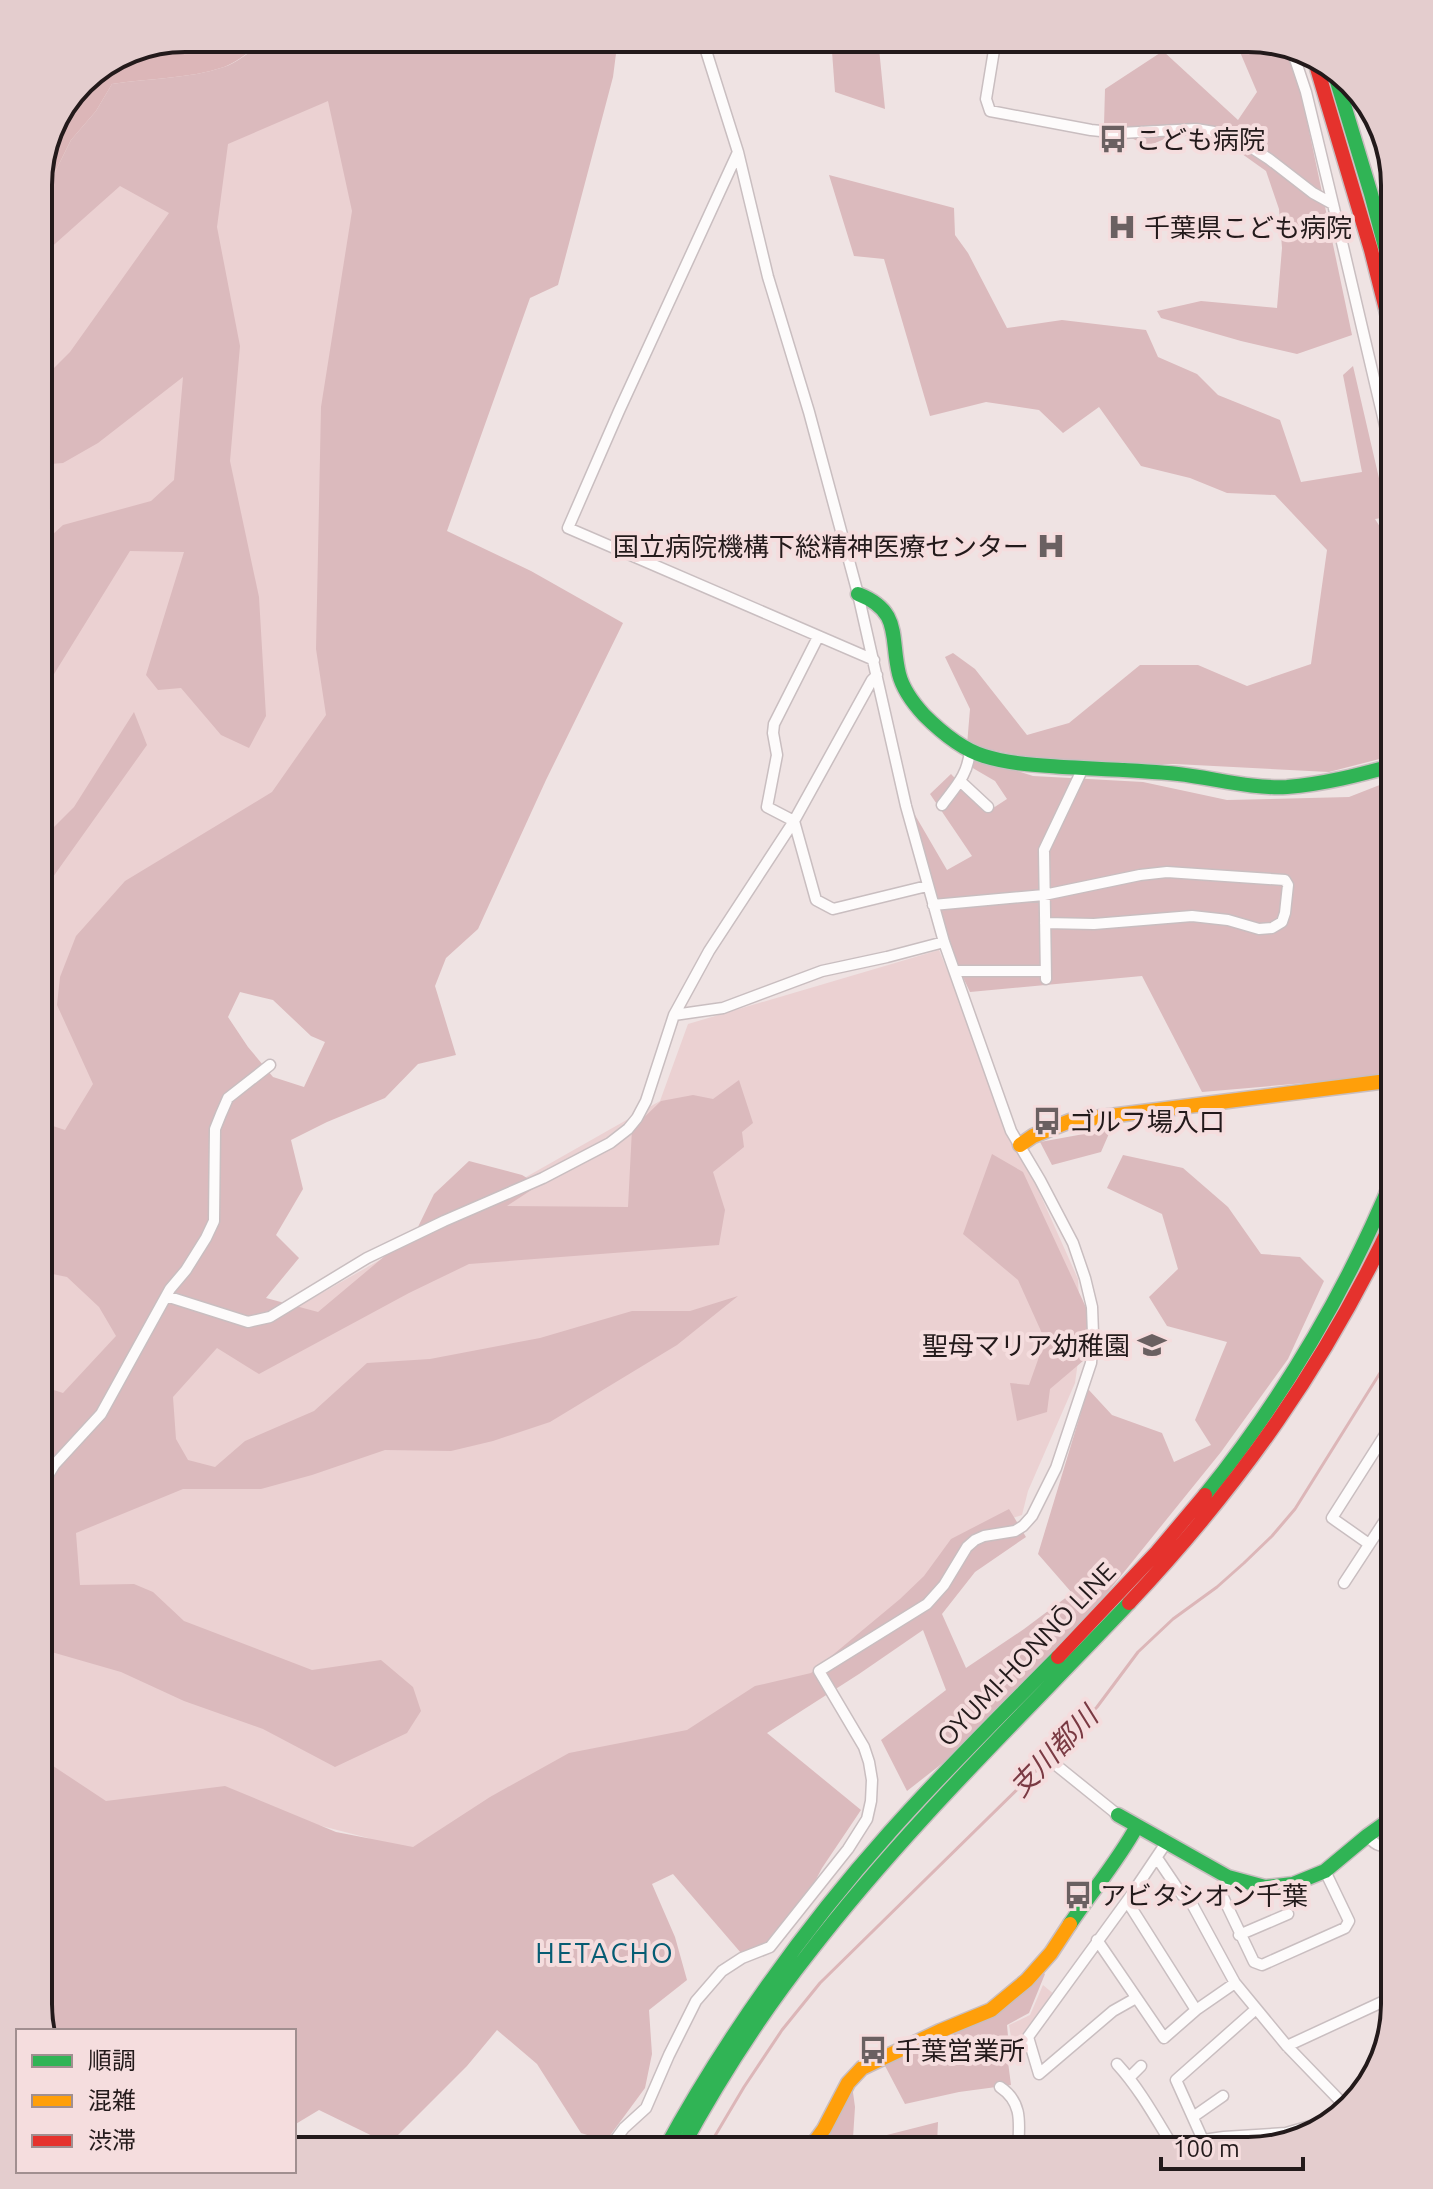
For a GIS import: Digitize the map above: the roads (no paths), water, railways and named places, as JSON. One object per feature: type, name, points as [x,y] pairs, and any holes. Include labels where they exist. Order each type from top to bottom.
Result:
[{"type":"main road","points":[[1318,72],[1381,290]]},
{"type":"main road","points":[[1339,89],[1381,232]]},
{"type":"main road","points":[[858,594],[871,597],[882,606],[895,638],[903,687],[916,706],[938,728],[970,750],[999,761],[1179,774],[1285,787],[1340,780],[1381,768]]},
{"type":"main road","points":[[1020,1145],[1033,1136],[1070,1121],[1381,1082]]},
{"type":"main road","name":"OYUMI-HONNŌ LINE","points":[[671,2137],[720,2056],[803,1937],[889,1834],[1134,1577],[1193,1510],[1238,1452],[1269,1411],[1321,1330],[1364,1248],[1381,1207]]},
{"type":"main road","name":"OYUMI-HONNŌ LINE","points":[[687,2137],[749,2037],[828,1928],[901,1843],[1177,1551],[1256,1453],[1328,1347],[1381,1247]]},
{"type":"main road","points":[[1118,1815],[1228,1877],[1252,1885],[1279,1887],[1325,1871],[1381,1826]]},
{"type":"main road","points":[[818,2137],[848,2083],[862,2068],[991,2010],[1027,1980],[1051,1953],[1087,1898],[1124,1850],[1137,1826]]},
{"type":"street","points":[[617,2137],[646,2108],[696,2001],[709,1984],[742,1958],[770,1947],[848,1849],[867,1819],[872,1780],[869,1762],[864,1747],[819,1671],[927,1604],[975,1540],[1015,1531],[1032,1516],[1056,1468],[1091,1363],[1093,1334],[1092,1307],[1073,1243],[1011,1131],[927,886],[858,594],[809,412],[768,277],[738,152],[706,52]]},
{"type":"street","points":[[994,52],[986,99],[990,111],[1120,133],[1196,129],[1232,135],[1333,204]]},
{"type":"street","points":[[1296,61],[1306,92],[1381,408]]},
{"type":"street","points":[[738,152],[568,528],[874,660]]},
{"type":"street","points":[[818,637],[774,724],[777,755],[767,807],[794,821],[816,900],[833,909],[927,886]]},
{"type":"street","points":[[166,1296],[248,1322],[270,1317],[367,1258],[543,1178],[610,1143],[628,1129],[646,1101],[674,1015],[709,951],[794,821],[877,675]]},
{"type":"street","points":[[942,805],[969,764],[970,750]]},
{"type":"street","points":[[955,971],[1046,975],[1044,850],[1083,768]]},
{"type":"street","points":[[960,781],[988,807]]},
{"type":"street","points":[[933,905],[1044,895],[1167,872],[1285,880],[1288,885],[1282,922],[1272,928],[1259,929],[1228,920],[1192,916],[1094,924],[1045,923]]},
{"type":"street","points":[[674,1015],[723,1008],[822,971],[944,942]]},
{"type":"street","points":[[52,1469],[101,1414],[166,1296],[206,1238],[214,1221],[215,1129],[228,1098],[270,1065]]},
{"type":"street","points":[[1369,1544],[1332,1518],[1381,1444]]},
{"type":"street","points":[[1344,1583],[1381,1526]]},
{"type":"street","points":[[1051,1761],[1118,1815]]},
{"type":"street","points":[[1367,1836],[1381,1846]]},
{"type":"street","points":[[1136,1998],[1113,2011],[1039,2074],[1028,2037],[1166,1843]]},
{"type":"street","points":[[1157,1858],[1182,1895],[1192,1904],[1235,1983],[1287,2046],[1340,2100]]},
{"type":"street","points":[[1228,1877],[1222,1895],[1254,1962],[1262,1965],[1345,1928],[1349,1921],[1325,1871]]},
{"type":"street","points":[[1127,1901],[1196,2010]]},
{"type":"street","points":[[1239,1935],[1288,1914]]},
{"type":"street","points":[[1097,1940],[1164,2038],[1196,2010],[1235,1983]]},
{"type":"street","points":[[1287,2046],[1381,2002]]},
{"type":"street","points":[[1197,2137],[1193,2117],[1176,2080],[1256,2009]]},
{"type":"street","points":[[1117,2064],[1167,2137]]},
{"type":"street","points":[[1129,2078],[1141,2066]]},
{"type":"street","points":[[1000,2087],[1010,2094],[1019,2115],[1018,2137]]},
{"type":"street","points":[[1193,2117],[1223,2096]]},
{"type":"waterway","name":"支川都川","points":[[714,2137],[782,2030],[820,1983],[1042,1765],[1097,1707],[1138,1652],[1173,1619],[1217,1587],[1272,1536],[1295,1509],[1381,1371]]},
{"type":"place","name":"こども病院","points":[[1113,139]]},
{"type":"place","name":"千葉県こども病院","points":[[1122,227]]},
{"type":"place","name":"国立病院機構下総精神医療センター","points":[[1051,546]]},
{"type":"place","name":"ゴルフ場入口","points":[[1047,1121]]},
{"type":"place","name":"聖母マリア幼稚園","points":[[1152,1345]]},
{"type":"place","name":"アビタシオン千葉","points":[[1078,1895]]},
{"type":"place","name":"千葉営業所","points":[[873,2050]]},
{"type":"district","name":"HETACHO","points":[[605,1952]]}]
